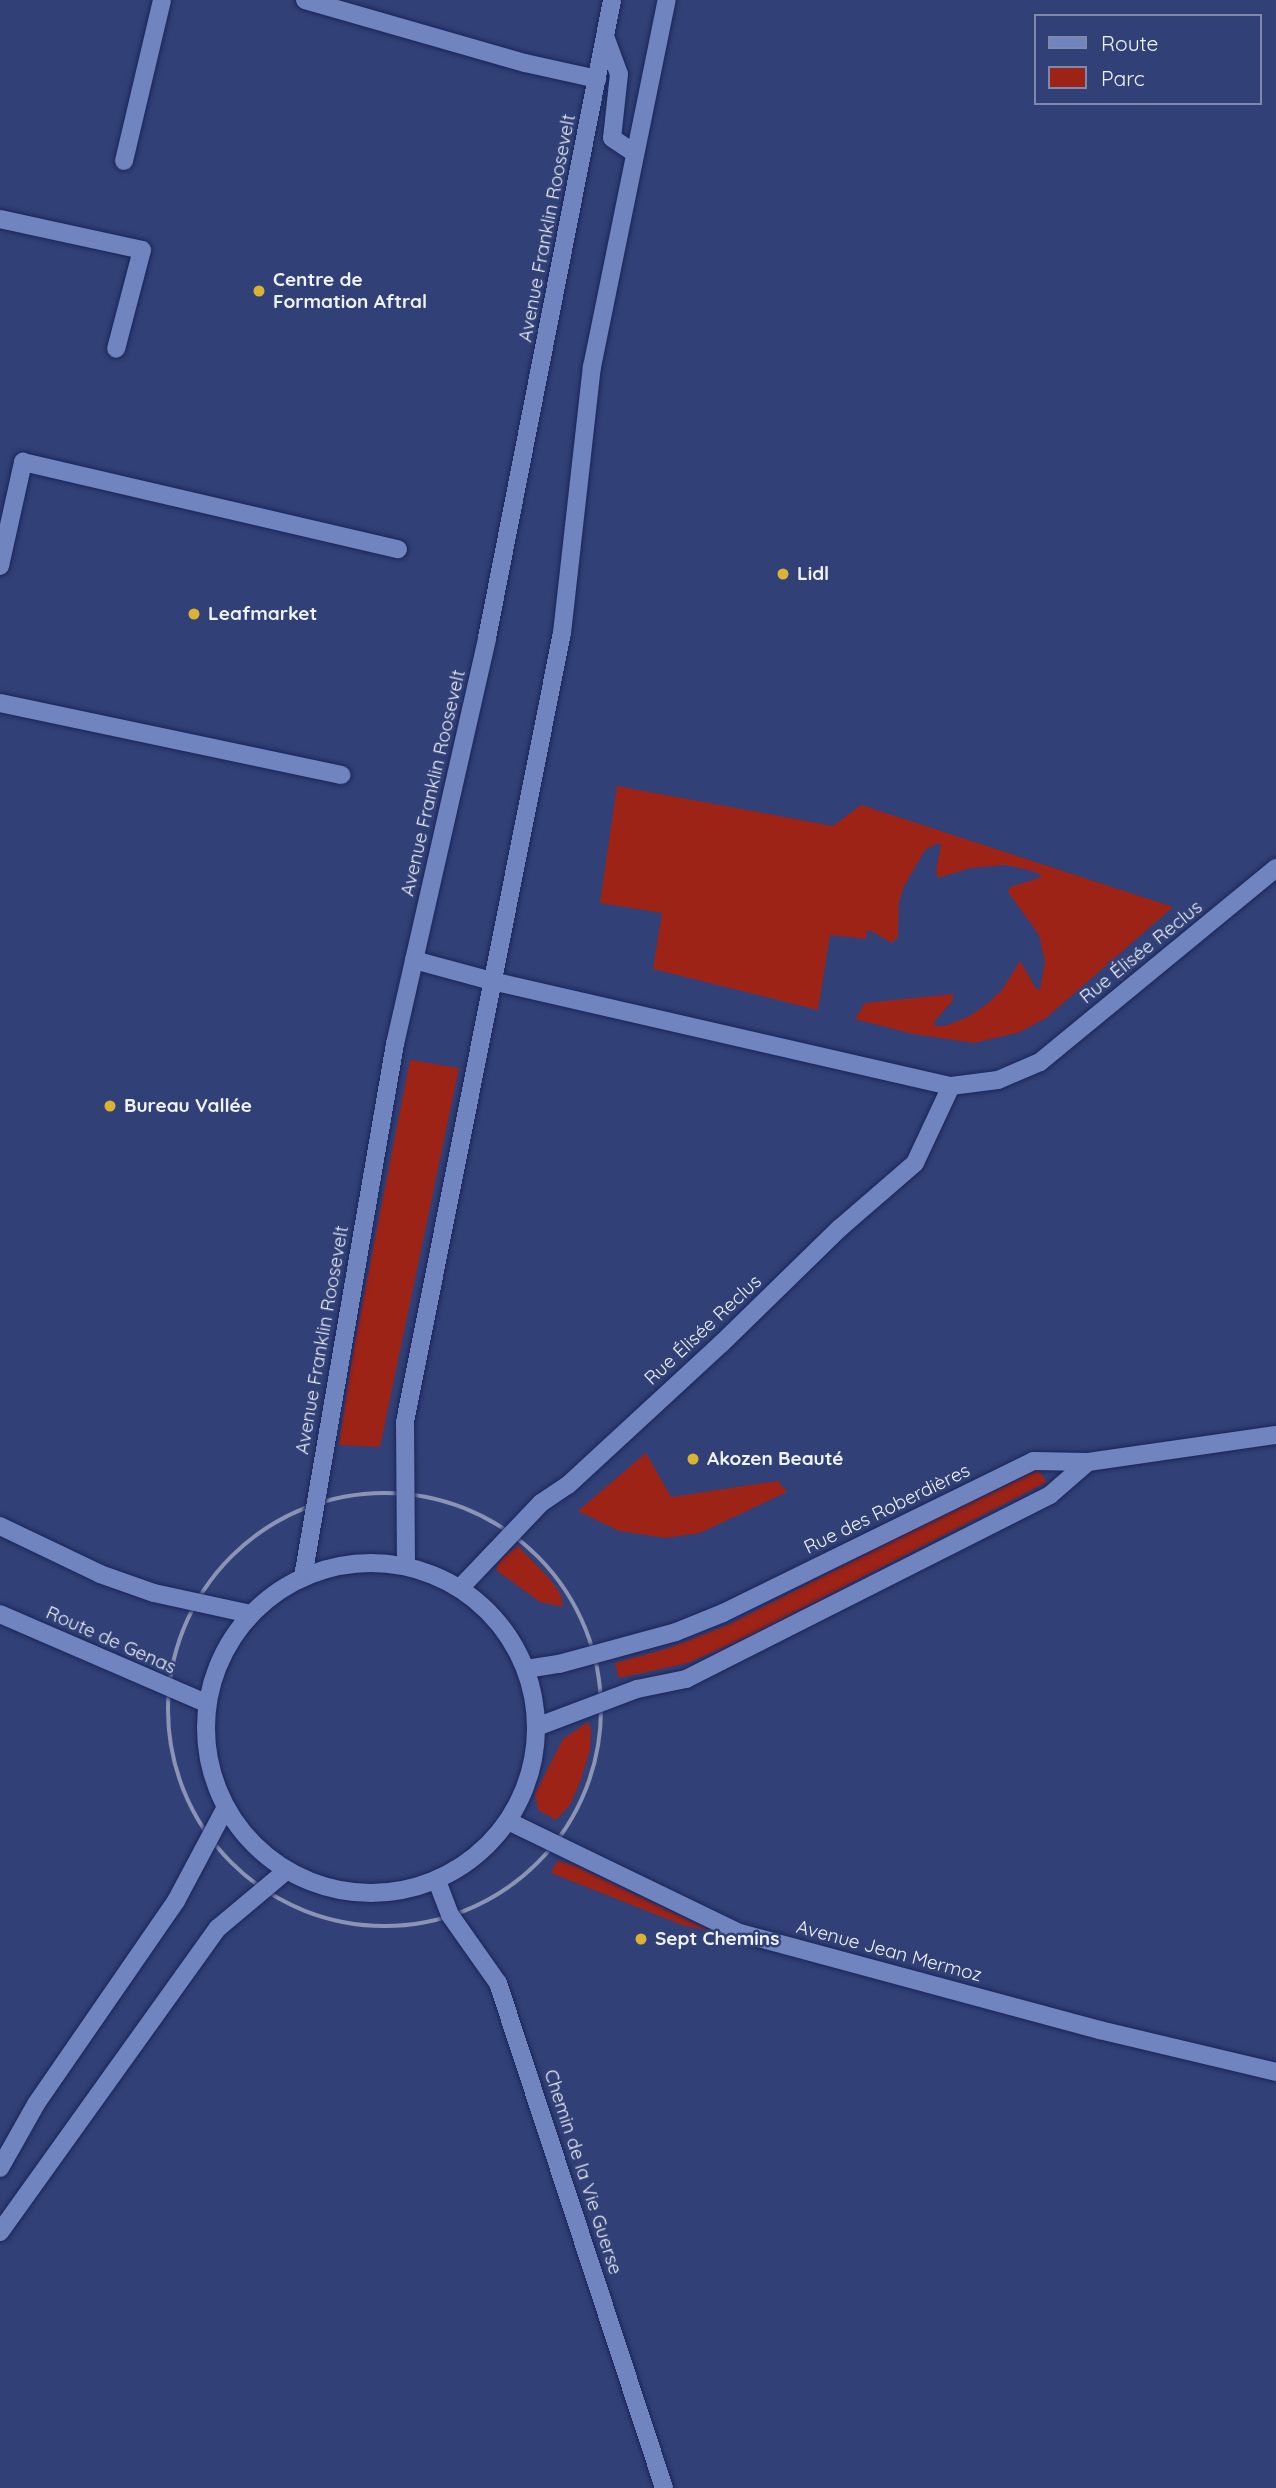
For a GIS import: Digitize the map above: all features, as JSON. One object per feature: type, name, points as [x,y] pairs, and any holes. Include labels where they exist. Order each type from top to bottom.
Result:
[{"type":"street","points":[[124,161],[162,0]]},
{"type":"street","points":[[305,0],[524,63],[597,79]]},
{"type":"street","name":"Avenue Franklin Roosevelt","points":[[303,1577],[395,1044],[487,638],[612,0]]},
{"type":"street","points":[[406,1565],[403,1494],[405,1422],[492,981],[514,887],[562,633],[592,367],[667,0]]},
{"type":"street","points":[[605,36],[619,74],[612,138],[634,153]]},
{"type":"street","points":[[0,219],[142,250],[116,349]]},
{"type":"street","points":[[0,566],[23,462],[398,549]]},
{"type":"street","points":[[0,702],[342,775]]},
{"type":"street","name":"Rue Élisée Reclus","points":[[414,960],[492,981],[951,1086],[998,1080],[1040,1062],[1276,868]]},
{"type":"street","name":"Rue Élisée Reclus","points":[[461,1587],[541,1503],[568,1485],[722,1344],[840,1228],[915,1163],[951,1086]]},
{"type":"street","name":"Rue des Roberdières","points":[[526,1669],[559,1664],[676,1632],[723,1613],[1033,1461],[1088,1462],[1276,1435]]},
{"type":"street","points":[[539,1726],[643,1687],[686,1679],[1050,1495],[1088,1462]]},
{"type":"street","points":[[0,1526],[100,1574],[154,1593],[250,1614]]},
{"type":"street","points":[[354,1563],[406,1565],[435,1574],[461,1587],[503,1626],[526,1669],[539,1726],[531,1776],[510,1822],[478,1857],[437,1881],[402,1892],[366,1895],[330,1889],[286,1871],[255,1847],[225,1809],[208,1758],[206,1703],[221,1655],[250,1614],[275,1593],[303,1577],[354,1563]]},
{"type":"street","name":"Route de Genas","points":[[0,1614],[206,1703]]},
{"type":"street","points":[[0,2168],[36,2104],[176,1901],[213,1837],[225,1809]]},
{"type":"street","name":"Avenue Jean Mermoz","points":[[510,1822],[740,1933],[1100,2030],[1276,2073]]},
{"type":"street","points":[[0,2232],[218,1928],[286,1871]]},
{"type":"street","name":"Chemin de la Vie Guerse","points":[[437,1881],[450,1915],[498,1983],[664,2488]]},
{"type":"path","points":[[267,1538],[218,1570],[191,1599],[164,1686],[164,1740],[176,1782],[194,1817],[233,1862],[263,1889],[288,1905],[349,1922],[415,1924],[480,1905],[527,1874],[554,1844],[590,1792],[606,1727],[597,1652],[580,1607],[546,1562],[515,1533],[464,1512],[403,1494],[345,1499],[313,1508],[288,1525]]},
{"type":"green space","points":[[617,786],[833,826],[861,805],[1173,907],[1046,1018],[1020,1032],[974,1043],[913,1034],[855,1019],[865,1003],[953,994],[953,1000],[934,1022],[935,1026],[945,1026],[968,1017],[987,1004],[1002,990],[1020,961],[1037,990],[1040,989],[1045,962],[1039,935],[1008,892],[1010,887],[1042,877],[1036,872],[1006,865],[971,868],[938,878],[936,870],[941,845],[938,843],[925,850],[904,886],[899,902],[898,937],[892,943],[871,931],[867,931],[866,939],[830,935],[818,1010],[653,969],[662,913],[600,903]]},
{"type":"green space","points":[[410,1060],[459,1068],[380,1447],[339,1445],[353,1352]]},
{"type":"green space","points":[[646,1453],[671,1497],[778,1481],[787,1492],[700,1533],[666,1538],[619,1531],[578,1511]]},
{"type":"green space","points":[[1038,1470],[1047,1482],[749,1636],[688,1663],[619,1678],[615,1663],[666,1649],[728,1625],[916,1528]]},
{"type":"green space","points":[[518,1546],[549,1578],[560,1593],[563,1607],[540,1602],[496,1570],[500,1560]]},
{"type":"green space","points":[[588,1722],[591,1730],[590,1750],[580,1782],[570,1805],[556,1820],[538,1810],[535,1794],[563,1739]]},
{"type":"green space","points":[[557,1861],[574,1865],[711,1931],[685,1926],[551,1873]]},
{"type":"place","name":"Centre de Formation Aftral","points":[[259,291]]},
{"type":"place","name":"Lidl","points":[[783,574]]},
{"type":"place","name":"Leafmarket","points":[[194,614]]},
{"type":"place","name":"Bureau Vallée","points":[[110,1106]]},
{"type":"place","name":"Akozen Beauté","points":[[693,1459]]},
{"type":"place","name":"Sept Chemins","points":[[641,1939]]}]
